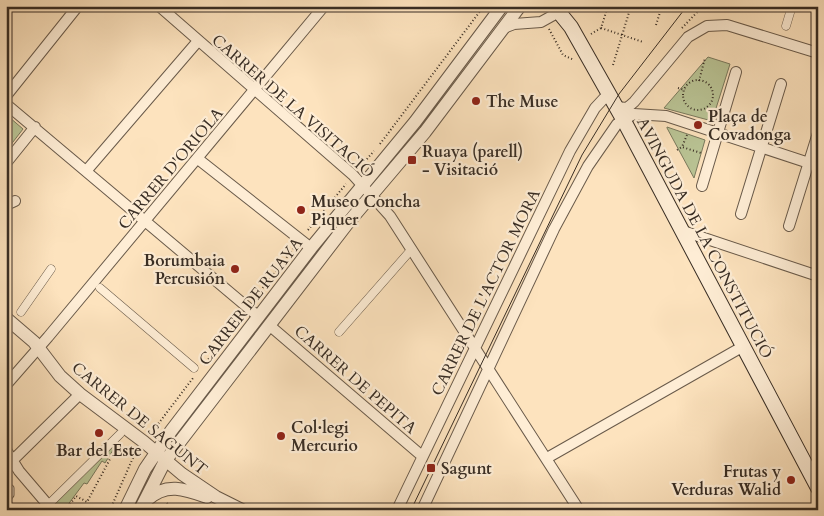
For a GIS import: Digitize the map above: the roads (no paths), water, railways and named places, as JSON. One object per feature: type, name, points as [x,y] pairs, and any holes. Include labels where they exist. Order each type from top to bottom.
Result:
[{"type":"main road","name":"AVINGUDA DE LA CONSTITUCIÓ","points":[[557,9],[571,27],[620,113],[803,460],[815,493]]},
{"type":"street","points":[[6,96],[78,6]]},
{"type":"street","name":"CARRER DE LA VISITACIÓ","points":[[159,6],[363,186],[390,216],[579,510]]},
{"type":"street","name":"CARRER D'ORIOLA","points":[[6,385],[324,6]]},
{"type":"street","name":"CARRER DE RUAYA","points":[[125,510],[155,452],[311,248],[415,122],[502,6]]},
{"type":"street","name":"CARRER DE RUAYA","points":[[141,508],[166,461],[270,325],[425,132],[520,6]]},
{"type":"street","points":[[786,26],[792,6]]},
{"type":"street","points":[[504,28],[514,24],[541,22],[557,9]]},
{"type":"street","points":[[620,113],[634,102],[688,37],[707,26],[727,25],[818,53]]},
{"type":"street","points":[[87,170],[198,41]]},
{"type":"street","points":[[702,186],[736,72]]},
{"type":"street","points":[[741,214],[781,84]]},
{"type":"street","name":"CARRER DE L'ACTOR MORA","points":[[397,510],[570,150],[594,110],[608,94]]},
{"type":"street","points":[[634,102],[634,108],[641,113]]},
{"type":"street","points":[[6,104],[87,170],[258,317]]},
{"type":"street","points":[[620,113],[666,116],[813,164]]},
{"type":"street","name":"CARRER DE L'ACTOR MORA","points":[[422,510],[485,363],[579,181],[620,113]]},
{"type":"street","points":[[6,163],[35,127]]},
{"type":"street","points":[[789,226],[813,164],[818,133]]},
{"type":"street","points":[[198,158],[311,248]]},
{"type":"street","points":[[682,231],[818,276]]},
{"type":"street","points":[[339,332],[411,250]]},
{"type":"street","points":[[21,312],[51,269]]},
{"type":"street","points":[[100,288],[194,368]]},
{"type":"street","name":"CARRER DE SAGUNT","points":[[6,318],[38,347],[60,376],[80,394],[166,461],[227,503],[242,510]]},
{"type":"street","name":"CARRER DE PEPITA","points":[[270,325],[422,456]]},
{"type":"street","points":[[547,458],[742,347]]},
{"type":"street","points":[[80,394],[16,457],[11,458],[48,505],[120,434]]},
{"type":"street","points":[[803,460],[818,467]]},
{"type":"street","points":[[141,508],[154,494],[172,488],[184,489],[227,503]]},
{"type":"lane","points":[[6,472],[11,458]]},
{"type":"lane","points":[[6,484],[11,488],[11,494],[6,501]]},
{"type":"tram line","points":[[411,510],[582,155],[619,94],[687,6]]},
{"type":"place","name":"The Muse","points":[[476,101]]},
{"type":"place","name":"Plaça de Covadonga","points":[[698,125]]},
{"type":"place","name":"Ruaya (parell) - Visitació","points":[[412,160]]},
{"type":"place","name":"Museo Concha Piquer","points":[[301,210]]},
{"type":"place","name":"Borumbaia Percusión","points":[[235,269]]},
{"type":"place","name":"Bar del Este","points":[[99,433]]},
{"type":"place","name":"Col·legi Mercurio","points":[[281,436]]},
{"type":"place","name":"Sagunt","points":[[431,468]]},
{"type":"place","name":"Frutas y Verduras Walid","points":[[791,480]]}]
